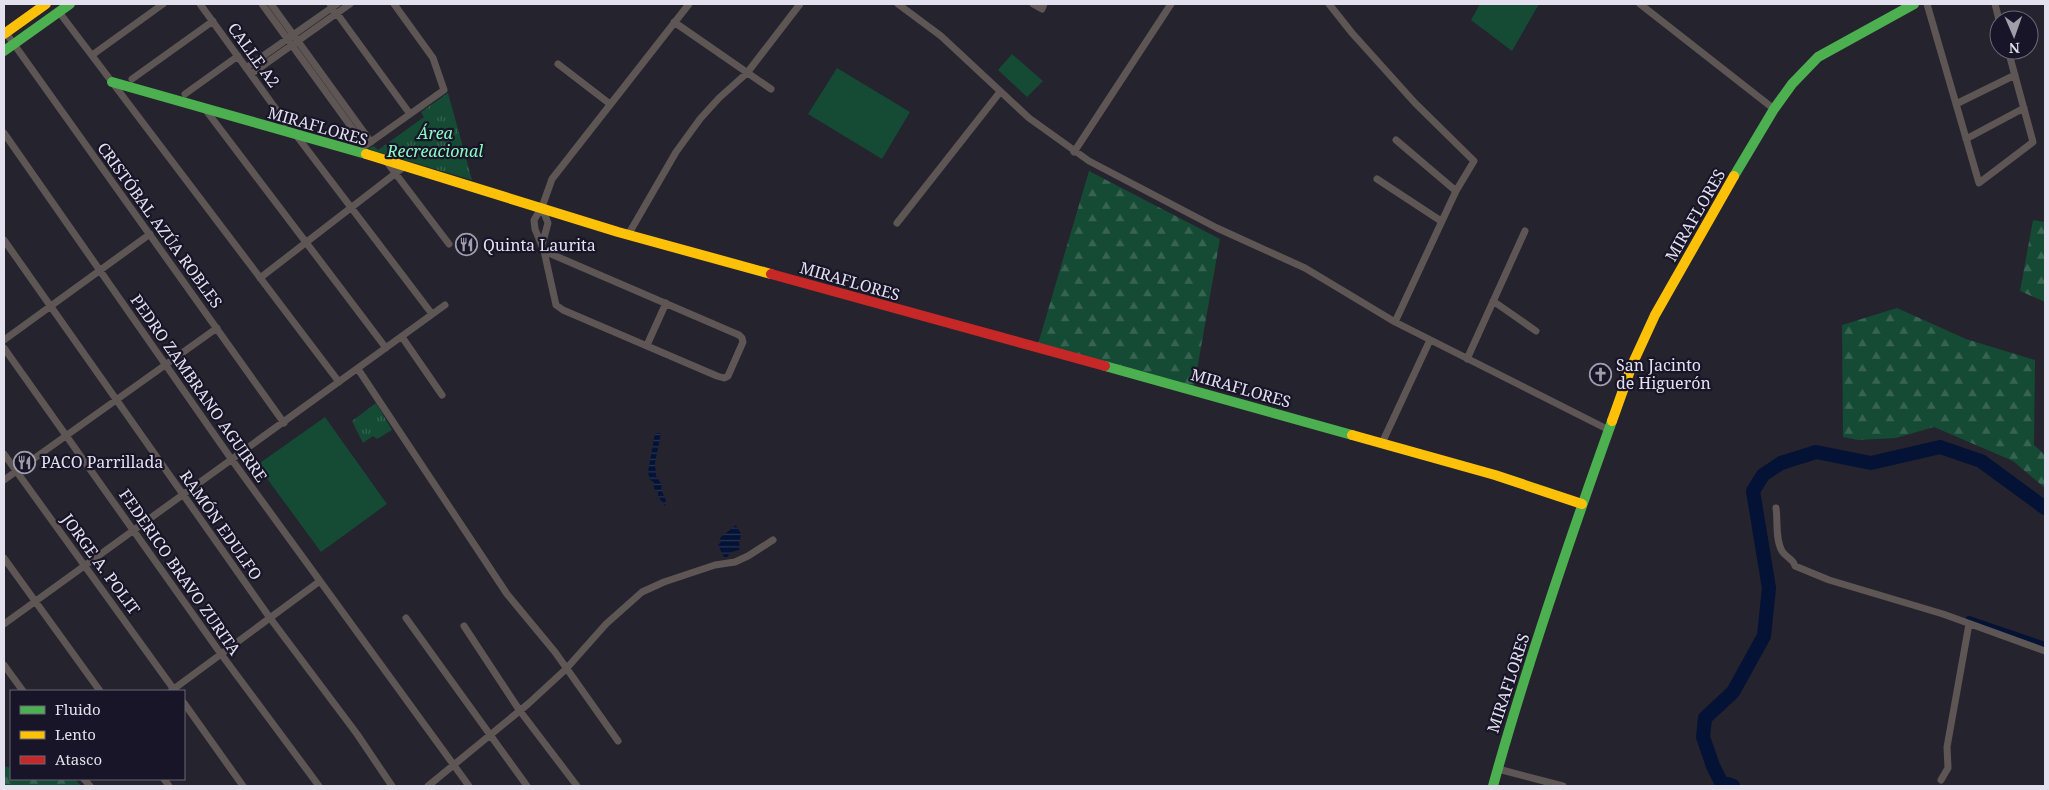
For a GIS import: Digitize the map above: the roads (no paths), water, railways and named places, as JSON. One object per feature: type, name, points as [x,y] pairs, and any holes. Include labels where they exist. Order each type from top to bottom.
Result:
[{"type":"street","points":[[5,34],[46,4]]},
{"type":"street","points":[[4,51],[70,4]]},
{"type":"street","points":[[94,53],[163,4]]},
{"type":"street","name":"CALLE A2","points":[[200,4],[286,123]]},
{"type":"street","points":[[262,4],[293,40]]},
{"type":"street","points":[[271,4],[293,40],[365,146],[444,90],[433,58],[394,4]]},
{"type":"street","points":[[249,71],[293,40],[334,7],[350,4]]},
{"type":"street","points":[[543,248],[739,335],[743,342],[728,376],[724,378],[563,310],[556,305],[543,248],[535,229],[534,220],[542,207],[552,179],[689,4]]},
{"type":"street","points":[[628,235],[676,152],[700,119],[723,94],[747,73],[800,4]]},
{"type":"street","points":[[898,4],[941,36],[1028,118],[1074,152],[1217,228],[1305,268],[1396,322],[1609,430]]},
{"type":"street","points":[[1034,4],[1042,9],[1044,4]]},
{"type":"street","points":[[1074,152],[1169,4]]},
{"type":"street","points":[[1329,4],[1352,33],[1415,103],[1474,161],[1456,191],[1396,322]]},
{"type":"street","points":[[1640,4],[1774,109]]},
{"type":"street","name":"MIRAFLORES","points":[[1493,786],[1505,742],[1582,504],[1632,365],[1651,323],[1774,109],[1792,84],[1818,57],[1914,4]]},
{"type":"street","points":[[1927,4],[1979,183],[2033,142],[2011,60]]},
{"type":"street","points":[[334,7],[410,114]]},
{"type":"street","points":[[59,12],[339,382]]},
{"type":"street","points":[[132,79],[213,21]]},
{"type":"street","points":[[674,22],[771,89]]},
{"type":"street","name":"CRISTÓBAL AZÚA ROBLES","points":[[5,34],[284,422]]},
{"type":"street","points":[[185,94],[238,56]]},
{"type":"street","points":[[558,64],[610,104]]},
{"type":"street","points":[[1956,104],[2015,75]]},
{"type":"street","name":"MIRAFLORES","points":[[112,82],[405,166],[628,235],[1382,443],[1495,475],[1582,504]]},
{"type":"street","points":[[898,223],[1000,92]]},
{"type":"street","points":[[1966,139],[2024,108]]},
{"type":"street","points":[[205,109],[386,348]]},
{"type":"street","name":"PEDRO ZAMBRANO AGUIRRE","points":[[4,133],[232,460],[469,786]]},
{"type":"street","points":[[296,135],[432,314]]},
{"type":"street","points":[[1396,140],[1456,191]]},
{"type":"street","points":[[386,161],[449,244]]},
{"type":"street","points":[[260,278],[405,166]]},
{"type":"street","points":[[1377,179],[1441,222]]},
{"type":"street","points":[[542,207],[548,223],[543,248]]},
{"type":"street","points":[[1467,359],[1525,231]]},
{"type":"street","points":[[4,340],[150,234]]},
{"type":"street","name":"RAMÓN EDULFO","points":[[4,240],[270,618],[392,786]]},
{"type":"street","points":[[1493,301],[1536,332]]},
{"type":"street","points":[[647,345],[666,303]]},
{"type":"street","points":[[4,624],[445,305]]},
{"type":"street","points":[[4,480],[217,328]]},
{"type":"street","points":[[402,337],[442,395]]},
{"type":"street","points":[[1382,443],[1430,340]]},
{"type":"street","name":"FEDERICO BRAVO ZURITA","points":[[4,348],[221,654],[319,786]]},
{"type":"street","points":[[358,369],[507,594],[533,624],[618,741]]},
{"type":"street","name":"JORGE A. POLIT","points":[[4,454],[173,690]]},
{"type":"street","points":[[1776,508],[1778,536],[1782,552],[1793,561],[1794,566],[1829,580],[1944,614],[2045,650]]},
{"type":"street","points":[[428,786],[454,767],[520,711],[566,668],[606,624],[642,592],[664,582],[715,565],[735,562],[773,540]]},
{"type":"street","points":[[4,558],[99,690]]},
{"type":"street","points":[[173,690],[320,581]]},
{"type":"street","points":[[406,618],[527,786]]},
{"type":"street","points":[[1941,780],[1948,768],[1947,747],[1969,624]]},
{"type":"street","points":[[464,626],[520,711],[578,786]]},
{"type":"street","points":[[4,665],[22,690]]},
{"type":"street","points":[[185,704],[243,786]]},
{"type":"street","points":[[1498,769],[1563,786]]},
{"type":"water","points":[[655,433],[661,433],[655,463],[656,476],[662,485],[661,489],[666,501],[665,506],[658,496],[658,491],[654,489],[654,482],[650,480],[648,472]]},
{"type":"water","points":[[736,525],[741,534],[739,550],[731,552],[727,557],[724,557],[718,545],[721,542],[720,538]]},
{"type":"waterway","points":[[1733,786],[1721,782],[1703,737],[1705,718],[1733,692],[1764,636],[1769,588],[1753,491],[1763,475],[1781,463],[1816,452],[1871,463],[1940,447],[1981,461],[2045,508]]},
{"type":"waterway","points":[[1969,620],[2045,646]]},
{"type":"place","name":"Quinta Laurita","points":[[467,245]]},
{"type":"place","name":"San Jacinto de Higuerón","points":[[1600,374]]},
{"type":"place","name":"PACO Parrillada","points":[[25,462]]},
{"type":"park label","name":"Área Recreacional","points":[[435,142]]}]
